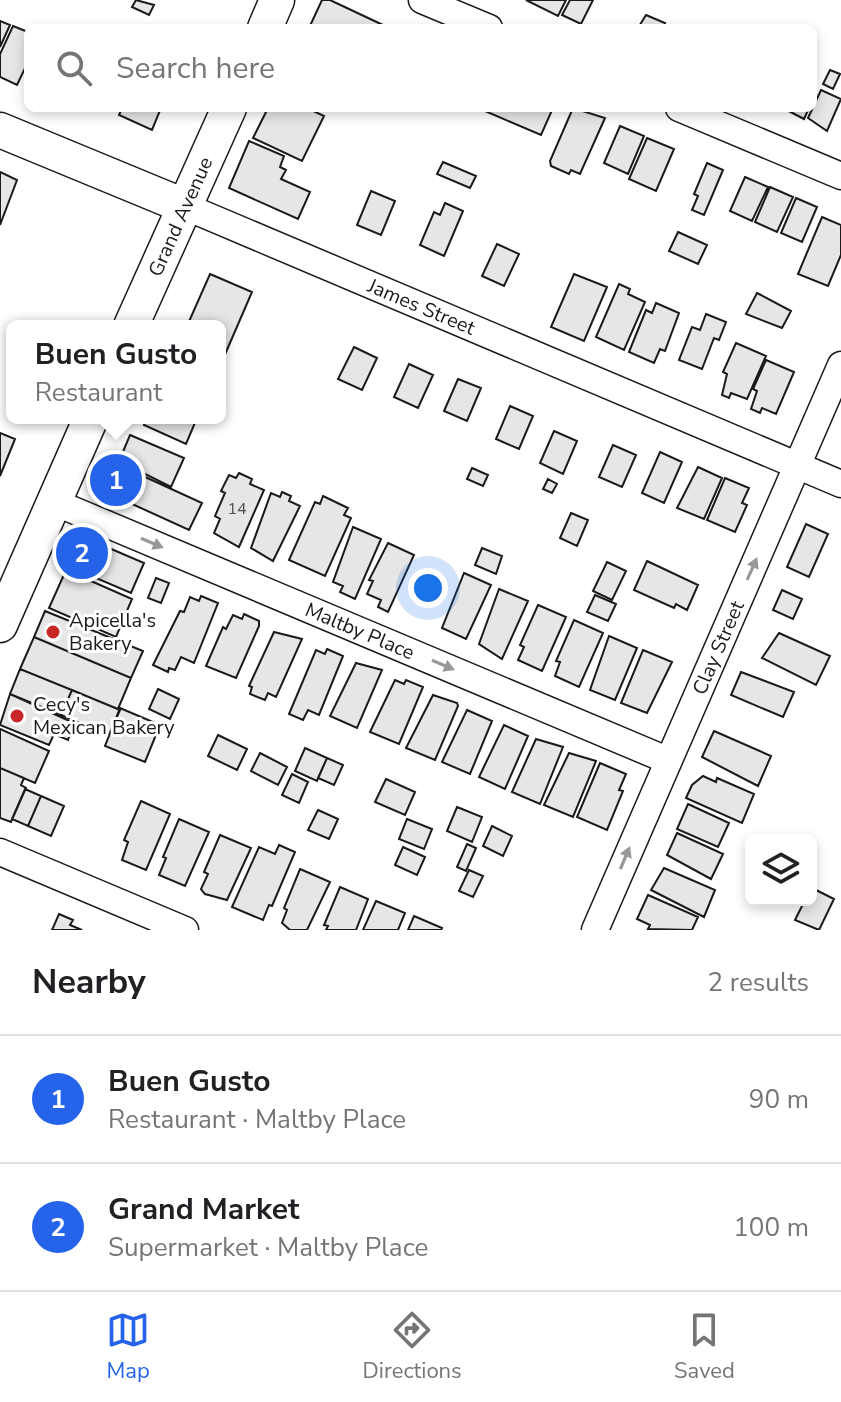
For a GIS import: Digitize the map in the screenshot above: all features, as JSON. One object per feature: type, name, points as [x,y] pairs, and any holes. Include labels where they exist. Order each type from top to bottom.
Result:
[{"type":"main road","points":[[267,24],[277,0]]},
{"type":"main road","name":"Grand Avenue","points":[[134,320],[227,112]]},
{"type":"main road","name":"James Street","points":[[0,130],[184,206]]},
{"type":"main road","points":[[0,625],[88,424]]},
{"type":"street","points":[[422,0],[479,24]]},
{"type":"street","points":[[689,112],[841,176]]},
{"type":"street","name":"James Street","points":[[184,206],[841,484]]},
{"type":"street","name":"Clay Street","points":[[595,930],[841,365]]},
{"type":"street","name":"Maltby Place","points":[[54,502],[667,760]]},
{"type":"street","points":[[0,852],[185,930]]},
{"type":"building","points":[[136,0],[154,5],[149,15],[132,7]]},
{"type":"building","points":[[322,0],[330,0],[381,24],[311,24]]},
{"type":"building","points":[[526,0],[566,0],[558,16]]},
{"type":"building","points":[[570,0],[593,0],[581,24],[562,15]]},
{"type":"building","points":[[646,15],[665,23],[665,24],[640,24]]},
{"type":"building","points":[[0,21],[10,25],[0,47]]},
{"type":"building","points":[[13,26],[24,30],[24,70],[17,85],[0,77],[0,54]]},
{"type":"building","points":[[830,70],[840,74],[833,89],[823,84]]},
{"type":"building","points":[[821,90],[841,99],[827,131],[808,118],[811,112],[817,112]]},
{"type":"building","points":[[120,112],[159,112],[152,130],[119,115]]},
{"type":"building","points":[[266,112],[316,112],[324,116],[302,161],[253,138]]},
{"type":"building","points":[[487,112],[551,112],[541,135]]},
{"type":"building","points":[[571,112],[586,112],[605,118],[580,174],[571,170],[569,174],[551,166],[550,161]]},
{"type":"building","points":[[791,112],[807,112],[804,119]]},
{"type":"building","points":[[620,126],[644,136],[628,174],[604,163]]},
{"type":"building","points":[[647,138],[674,149],[656,191],[629,179]]},
{"type":"building","points":[[249,141],[284,156],[280,167],[286,170],[281,179],[310,192],[298,219],[229,188]]},
{"type":"building","points":[[443,162],[476,176],[470,188],[437,174]]},
{"type":"building","points":[[707,163],[723,170],[704,215],[692,210],[698,196],[694,194]]},
{"type":"building","points":[[0,172],[17,180],[0,225]]},
{"type":"building","points":[[745,177],[768,187],[752,221],[730,211]]},
{"type":"building","points":[[770,187],[793,197],[777,232],[755,222]]},
{"type":"building","points":[[371,191],[395,201],[381,235],[357,225]]},
{"type":"building","points":[[796,198],[817,207],[802,242],[781,233]]},
{"type":"building","points":[[445,203],[463,211],[444,256],[420,245],[434,212],[440,215]]},
{"type":"building","points":[[822,217],[841,225],[841,255],[828,286],[798,274]]},
{"type":"building","points":[[678,232],[707,245],[698,264],[669,251]]},
{"type":"building","points":[[497,244],[519,254],[504,286],[482,276]]},
{"type":"building","points":[[210,274],[252,292],[226,352],[226,320],[190,320]]},
{"type":"building","points":[[574,274],[607,287],[584,341],[551,327]]},
{"type":"building","points":[[619,284],[630,289],[628,294],[645,302],[624,350],[596,337]]},
{"type":"building","points":[[757,293],[791,311],[782,328],[746,314]]},
{"type":"building","points":[[656,303],[679,313],[665,351],[660,349],[654,363],[629,352],[646,310],[652,313]]},
{"type":"building","points":[[706,314],[726,322],[719,340],[714,338],[702,369],[679,360],[692,327],[700,330]]},
{"type":"building","points":[[736,343],[766,356],[747,399],[731,393],[729,398],[722,395],[727,374],[723,372]]},
{"type":"building","points":[[354,347],[377,358],[362,390],[338,379]]},
{"type":"building","points":[[766,360],[794,372],[776,414],[762,408],[760,413],[751,409],[757,391],[753,389]]},
{"type":"building","points":[[409,364],[433,375],[418,408],[394,397]]},
{"type":"building","points":[[458,379],[481,388],[467,421],[444,411]]},
{"type":"building","points":[[510,406],[533,416],[519,449],[496,439]]},
{"type":"building","points":[[144,424],[194,424],[186,444]]},
{"type":"building","points":[[554,431],[577,441],[563,474],[540,463]]},
{"type":"building","points":[[0,433],[15,439],[0,476]]},
{"type":"building","points":[[130,435],[184,458],[171,487],[119,461]]},
{"type":"building","points":[[613,445],[636,455],[622,487],[599,477]]},
{"type":"building","points":[[660,452],[682,462],[664,503],[642,493]]},
{"type":"building","points":[[108,460],[202,503],[189,530],[95,487]]},
{"type":"building","points":[[698,467],[722,478],[704,519],[677,508]]},
{"type":"building","points":[[472,468],[488,475],[483,486],[467,479]]},
{"type":"building","points":[[239,473],[252,479],[250,484],[264,490],[239,547],[214,533],[220,519],[215,516],[225,493],[221,491],[229,475],[236,478]]},
{"type":"building","points":[[725,478],[749,488],[742,503],[747,505],[735,532],[707,520]]},
{"type":"building","points":[[548,479],[557,484],[552,493],[543,489]]},
{"type":"building","points":[[282,492],[291,496],[289,501],[300,506],[273,561],[251,548],[271,493],[280,497]]},
{"type":"building","points":[[323,496],[348,508],[344,515],[351,518],[325,576],[289,560],[315,502],[320,504]]},
{"type":"building","points":[[571,513],[588,520],[577,546],[560,538]]},
{"type":"building","points":[[806,524],[828,534],[809,577],[787,567]]},
{"type":"building","points":[[353,527],[381,539],[355,599],[340,592],[343,586],[333,582]]},
{"type":"building","points":[[81,536],[144,563],[131,593],[68,566]]},
{"type":"building","points":[[388,543],[414,555],[388,612],[378,607],[381,600],[367,594],[373,581],[369,580]]},
{"type":"building","points":[[482,548],[502,556],[496,574],[475,565]]},
{"type":"building","points":[[647,561],[698,585],[687,610],[676,604],[674,608],[634,590]]},
{"type":"building","points":[[607,562],[626,571],[612,600],[593,591]]},
{"type":"building","points":[[66,570],[132,599],[116,637],[49,608]]},
{"type":"building","points":[[464,573],[491,585],[466,639],[442,628]]},
{"type":"building","points":[[156,578],[169,583],[161,603],[148,598]]},
{"type":"building","points":[[499,589],[528,601],[502,659],[479,644]]},
{"type":"building","points":[[782,590],[802,599],[793,619],[773,610]]},
{"type":"building","points":[[595,595],[616,604],[608,621],[587,612]]},
{"type":"building","points":[[201,596],[218,603],[194,663],[181,657],[175,670],[169,668],[168,672],[153,665],[180,611],[184,612],[190,597],[199,601]]},
{"type":"building","points":[[538,605],[566,617],[542,671],[518,660],[524,647],[520,645]]},
{"type":"building","points":[[45,611],[143,651],[131,678],[34,637]]},
{"type":"building","points":[[244,614],[259,621],[259,626],[236,678],[206,666],[223,627],[226,629],[233,615],[242,619]]},
{"type":"building","points":[[574,620],[603,633],[579,687],[555,676],[560,662],[556,661]]},
{"type":"building","points":[[274,632],[302,639],[276,697],[268,693],[265,700],[250,694],[252,687],[249,686]]},
{"type":"building","points":[[779,633],[830,656],[816,685],[762,658]]},
{"type":"building","points":[[609,636],[637,648],[615,700],[590,690]]},
{"type":"building","points":[[34,637],[131,678],[118,709],[20,669]]},
{"type":"building","points":[[327,649],[343,656],[319,715],[308,710],[303,720],[289,714],[316,650],[325,654]]},
{"type":"building","points":[[643,650],[672,662],[647,713],[621,703]]},
{"type":"building","points":[[356,663],[382,670],[357,728],[330,716]]},
{"type":"building","points":[[20,669],[72,690],[61,715],[10,694]]},
{"type":"building","points":[[741,672],[794,692],[783,717],[731,695]]},
{"type":"building","points":[[395,680],[404,684],[406,680],[423,687],[399,744],[370,732]]},
{"type":"building","points":[[158,689],[179,699],[170,719],[149,709]]},
{"type":"building","points":[[72,690],[120,710],[109,735],[61,715]]},
{"type":"building","points":[[10,694],[74,723],[68,740],[54,734],[49,745],[0,725]]},
{"type":"building","points":[[433,695],[458,706],[435,760],[406,748]]},
{"type":"building","points":[[120,708],[160,725],[145,762],[105,746]]},
{"type":"building","points":[[467,710],[492,721],[470,774],[442,762]]},
{"type":"building","points":[[504,725],[528,736],[505,789],[479,777]]},
{"type":"building","points":[[0,729],[49,751],[35,783],[0,768]]},
{"type":"building","points":[[714,731],[771,756],[758,786],[702,757]]},
{"type":"building","points":[[218,735],[247,749],[237,770],[208,756]]},
{"type":"building","points":[[536,739],[563,747],[540,804],[512,792]]},
{"type":"building","points":[[305,748],[327,758],[317,781],[295,771]]},
{"type":"building","points":[[260,753],[287,767],[278,785],[251,771]]},
{"type":"building","points":[[569,753],[596,761],[573,817],[544,805]]},
{"type":"building","points":[[327,758],[343,765],[334,785],[318,778]]},
{"type":"building","points":[[600,763],[626,774],[619,790],[623,791],[607,830],[577,817]]},
{"type":"building","points":[[0,768],[24,778],[21,785],[26,788],[11,822],[0,818]]},
{"type":"building","points":[[292,774],[308,782],[299,803],[282,795]]},
{"type":"building","points":[[703,776],[716,782],[717,778],[754,794],[742,823],[686,798],[692,785]]},
{"type":"building","points":[[386,779],[415,792],[405,815],[375,802]]},
{"type":"building","points":[[25,789],[41,796],[28,826],[12,819]]},
{"type":"building","points":[[41,796],[64,806],[51,836],[28,826]]},
{"type":"building","points":[[141,801],[170,814],[146,870],[122,860],[128,842],[124,840]]},
{"type":"building","points":[[688,804],[729,823],[718,847],[677,829]]},
{"type":"building","points":[[457,807],[482,817],[472,842],[447,831]]},
{"type":"building","points":[[318,810],[338,819],[329,839],[308,830]]},
{"type":"building","points":[[179,819],[209,832],[185,886],[159,875]]},
{"type":"building","points":[[407,819],[432,829],[424,849],[399,839]]},
{"type":"building","points":[[492,826],[512,836],[503,856],[483,846]]},
{"type":"building","points":[[677,833],[723,854],[711,879],[667,855]]},
{"type":"building","points":[[220,835],[251,848],[227,900],[205,894],[201,889],[208,874],[204,872]]},
{"type":"building","points":[[467,844],[476,848],[466,871],[457,867]]},
{"type":"building","points":[[279,845],[295,852],[263,920],[232,907],[259,847],[275,854]]},
{"type":"building","points":[[403,847],[425,857],[417,875],[395,865]]},
{"type":"building","points":[[664,868],[715,890],[704,917],[651,890]]},
{"type":"building","points":[[300,869],[330,882],[307,930],[290,930],[282,923],[287,910],[284,908]]},
{"type":"building","points":[[469,870],[483,876],[473,897],[459,891]]},
{"type":"building","points":[[340,887],[368,899],[356,930],[326,930],[328,926],[324,925]]},
{"type":"building","points":[[817,890],[834,899],[819,930],[795,920],[802,906],[817,906]]},
{"type":"building","points":[[648,895],[698,917],[692,930],[648,929],[650,925],[637,919]]},
{"type":"building","points":[[376,901],[405,913],[398,930],[363,930]]},
{"type":"building","points":[[59,914],[73,920],[70,925],[82,930],[52,930]]},
{"type":"building","points":[[414,916],[442,928],[408,930]]},
{"type":"place","name":"Buen Gusto","points":[[116,480]]},
{"type":"place","name":"Grand Market","points":[[82,553]]},
{"type":"place","name":"Apicella's Bakery","points":[[53,632]]},
{"type":"place","name":"Cecy's Mexican Bakery","points":[[17,716]]}]
